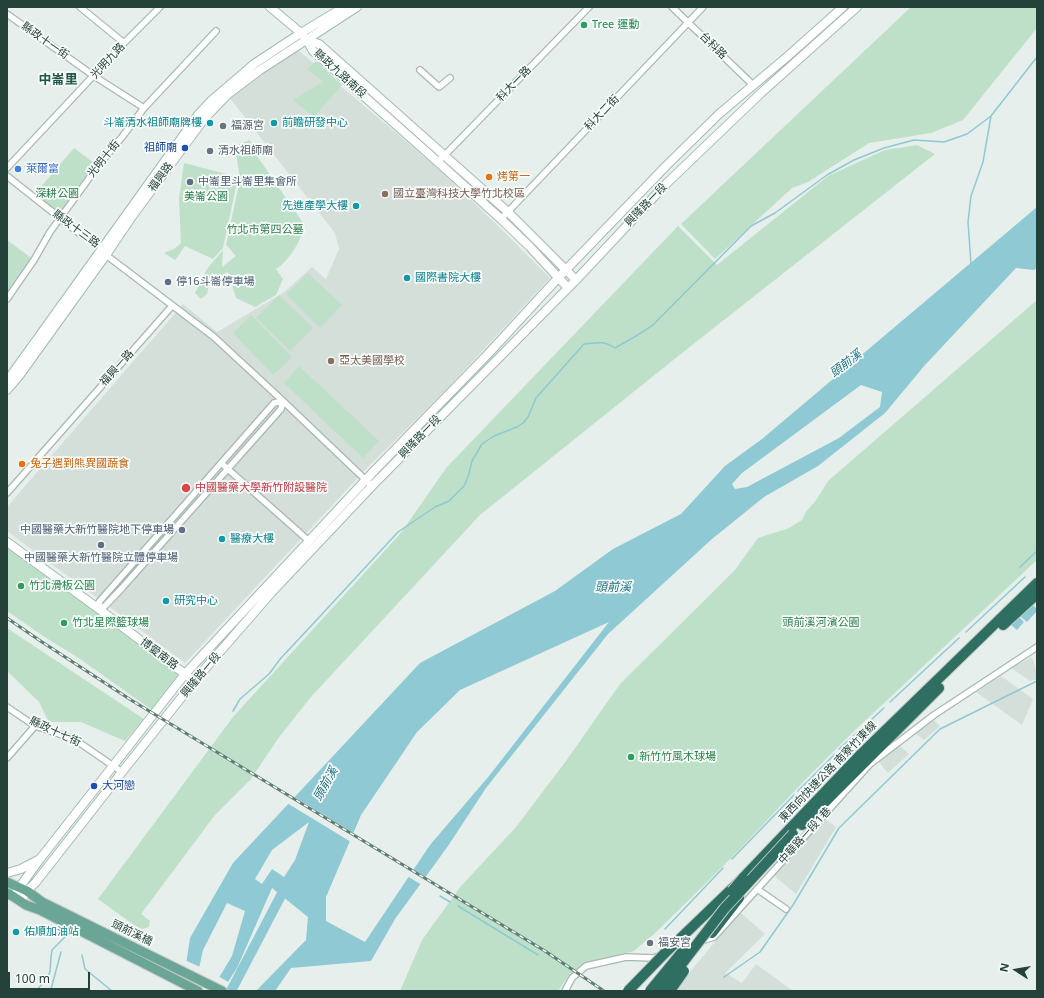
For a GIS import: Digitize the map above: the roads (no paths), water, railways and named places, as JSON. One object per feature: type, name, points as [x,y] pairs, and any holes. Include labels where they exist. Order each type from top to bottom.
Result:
[{"type":"highway","name":"東西向快速公路 南寮竹東線","points":[[650,991],[743,878],[862,753],[1037,583]]},
{"type":"highway","name":"東西向快速公路 南寮竹東線","points":[[661,991],[724,909],[793,834],[971,656],[1037,594]]},
{"type":"highway","points":[[670,991],[716,928],[793,834]]},
{"type":"highway","points":[[628,991],[743,878]]},
{"type":"highway","points":[[635,991],[664,954]]},
{"type":"main road","name":"頭前溪橋","points":[[7,882],[26,891],[42,902],[222,991]]},
{"type":"main road","name":"頭前溪橋","points":[[17,899],[198,991]]},
{"type":"street","points":[[80,7],[124,43]]},
{"type":"street","name":"光明九路","points":[[7,168],[124,43],[160,7]]},
{"type":"street","name":"縣政九路南段","points":[[270,7],[301,33],[313,50],[441,159],[508,212],[576,280]]},
{"type":"street","name":"福興路","points":[[7,390],[19,376],[143,192],[198,115],[212,100],[254,64],[344,7]]},
{"type":"street","name":"福興路","points":[[7,381],[204,119],[228,94],[260,70],[357,7]]},
{"type":"street","name":"科大一路","points":[[441,159],[589,7]]},
{"type":"street","name":"台科路","points":[[672,7],[753,84]]},
{"type":"street","name":"科大二街","points":[[501,220],[703,7]]},
{"type":"street","name":"興隆路一段","points":[[17,899],[36,882],[195,682],[271,593],[369,483],[558,278],[666,166],[719,114],[843,7]]},
{"type":"street","name":"興隆路一段","points":[[26,891],[40,859],[113,765],[185,674],[266,587],[309,542],[576,280],[667,183],[761,93],[856,7]]},
{"type":"street","name":"縣政十一街","points":[[7,14],[94,76],[144,108]]},
{"type":"street","name":"光明十街","points":[[7,299],[34,260],[60,217],[98,166],[144,108],[216,32]]},
{"type":"street","points":[[420,70],[439,87],[450,78]]},
{"type":"street","name":"縣政九路南段","points":[[441,159],[530,247],[568,288]]},
{"type":"street","name":"縣政十三路","points":[[7,176],[104,251]]},
{"type":"street","points":[[104,251],[172,306],[214,337],[369,483]]},
{"type":"street","name":"福興一路","points":[[7,493],[172,306]]},
{"type":"street","points":[[283,401],[281,409],[228,469],[118,592],[105,606],[99,609],[99,602],[274,403],[283,401]]},
{"type":"street","points":[[221,463],[309,542]]},
{"type":"street","name":"博愛南路","points":[[7,542],[99,609],[195,682]]},
{"type":"street","name":"中華路一段1巷","points":[[565,991],[572,978],[586,966],[626,957],[653,958],[714,937],[870,764],[934,715],[1037,648]]},
{"type":"street","name":"縣政十七街","points":[[7,707],[35,726],[74,739],[122,772]]},
{"type":"street","points":[[7,758],[35,726]]},
{"type":"street","points":[[7,873],[21,869],[40,859]]},
{"type":"street","points":[[757,889],[786,909]]},
{"type":"water","name":"頭前溪","points":[[1037,207],[1037,268],[1034,270],[1016,268],[925,365],[885,413],[818,466],[764,497],[712,539],[608,634],[486,788],[448,846],[395,919],[371,961],[291,968],[275,991],[256,991],[306,940],[308,917],[272,888],[237,968],[222,991],[211,991],[232,956],[245,911],[227,903],[203,950],[194,991],[182,991],[190,938],[233,863],[420,663],[555,591],[613,549],[681,514],[725,466],[762,439]],"holes":[[[861,385],[882,392],[880,407],[839,438],[747,487],[735,489],[732,484],[742,473]],[[609,622],[489,776],[430,845],[365,942],[326,921],[326,897],[361,815],[417,732],[460,690]],[[309,822],[295,860],[284,877],[272,869],[262,884],[255,879],[272,850]]]},
{"type":"water","points":[[1032,604],[1037,611],[1027,622],[1020,616]]},
{"type":"water","points":[[1019,617],[1024,622],[1017,630],[1011,625]]},
{"type":"waterway","points":[[233,711],[240,699],[269,674],[281,658],[398,532],[435,507],[449,501],[464,486],[472,461],[482,444],[494,436],[523,423],[528,417],[536,398],[584,344],[604,343],[615,348],[653,325],[751,226],[775,213],[827,175],[854,160],[884,148],[914,140],[944,142],[967,134],[991,116],[1037,57]]},
{"type":"waterway","points":[[971,264],[968,222],[971,196],[983,162],[991,116]]},
{"type":"waterway","points":[[1020,567],[1037,551]]},
{"type":"waterway","points":[[966,632],[1025,577]]},
{"type":"waterway","points":[[890,702],[959,638]]},
{"type":"waterway","points":[[724,977],[760,952],[793,905],[839,828],[940,729],[1037,681]]},
{"type":"waterway","points":[[839,749],[884,708]]},
{"type":"waterway","points":[[798,791],[835,754]]},
{"type":"waterway","points":[[732,859],[794,795]]},
{"type":"waterway","points":[[665,929],[723,868]]},
{"type":"waterway","name":"頭前溪","points":[[231,991],[287,884]]},
{"type":"waterway","points":[[440,896],[450,902]]},
{"type":"waterway","points":[[458,906],[538,955]]},
{"type":"waterway","points":[[36,991],[50,972],[52,950],[65,937]]},
{"type":"waterway","points":[[50,991],[61,952]]},
{"type":"waterway","points":[[82,955],[85,969],[112,991]]},
{"type":"railway","points":[[7,618],[131,700],[545,951],[604,991]]},
{"type":"place","name":"Tree 運動","points":[[584,25]]},
{"type":"place","name":"斗崙清水祖師廟牌樓","points":[[210,123]]},
{"type":"place","name":"前瞻研發中心","points":[[274,123]]},
{"type":"place","name":"福源宮","points":[[223,126]]},
{"type":"place","name":"祖師廟","points":[[185,148]]},
{"type":"place","name":"清水祖師廟","points":[[210,151]]},
{"type":"place","name":"萊爾富","points":[[18,169]]},
{"type":"place","name":"烤第一","points":[[489,177]]},
{"type":"place","name":"中崙里斗崙里集會所","points":[[190,182]]},
{"type":"place","name":"國立臺灣科技大學竹北校區","points":[[385,194]]},
{"type":"place","name":"先進產學大樓","points":[[356,206]]},
{"type":"place","name":"國際書院大樓","points":[[407,278]]},
{"type":"place","name":"停16斗崙停車場","points":[[168,282]]},
{"type":"place","name":"亞太美國學校","points":[[331,361]]},
{"type":"place","name":"兔子遇到熊異國蔬食","points":[[22,464]]},
{"type":"place","name":"中國醫藥大學新竹附設醫院","points":[[186,488]]},
{"type":"place","name":"中國醫藥大新竹醫院地下停車場","points":[[182,530]]},
{"type":"place","name":"醫療大樓","points":[[222,539]]},
{"type":"place","name":"中國醫藥大新竹醫院立體停車場","points":[[101,545]]},
{"type":"place","name":"竹北滑板公園","points":[[21,586]]},
{"type":"place","name":"研究中心","points":[[166,601]]},
{"type":"place","name":"竹北星際籃球場","points":[[64,623]]},
{"type":"place","name":"新竹竹風木球場","points":[[631,757]]},
{"type":"place","name":"大河戀","points":[[94,786]]},
{"type":"place","name":"佑順加油站","points":[[16,932]]},
{"type":"place","name":"福安宮","points":[[650,943]]},
{"type":"district","name":"中崙里","points":[[58,80]]},
{"type":"park label","name":"深耕公園","points":[[57,194]]},
{"type":"park label","name":"美崙公園","points":[[206,197]]},
{"type":"park label","name":"竹北市第四公墓","points":[[265,230]]},
{"type":"park label","name":"頭前溪河濱公園","points":[[821,623]]}]
